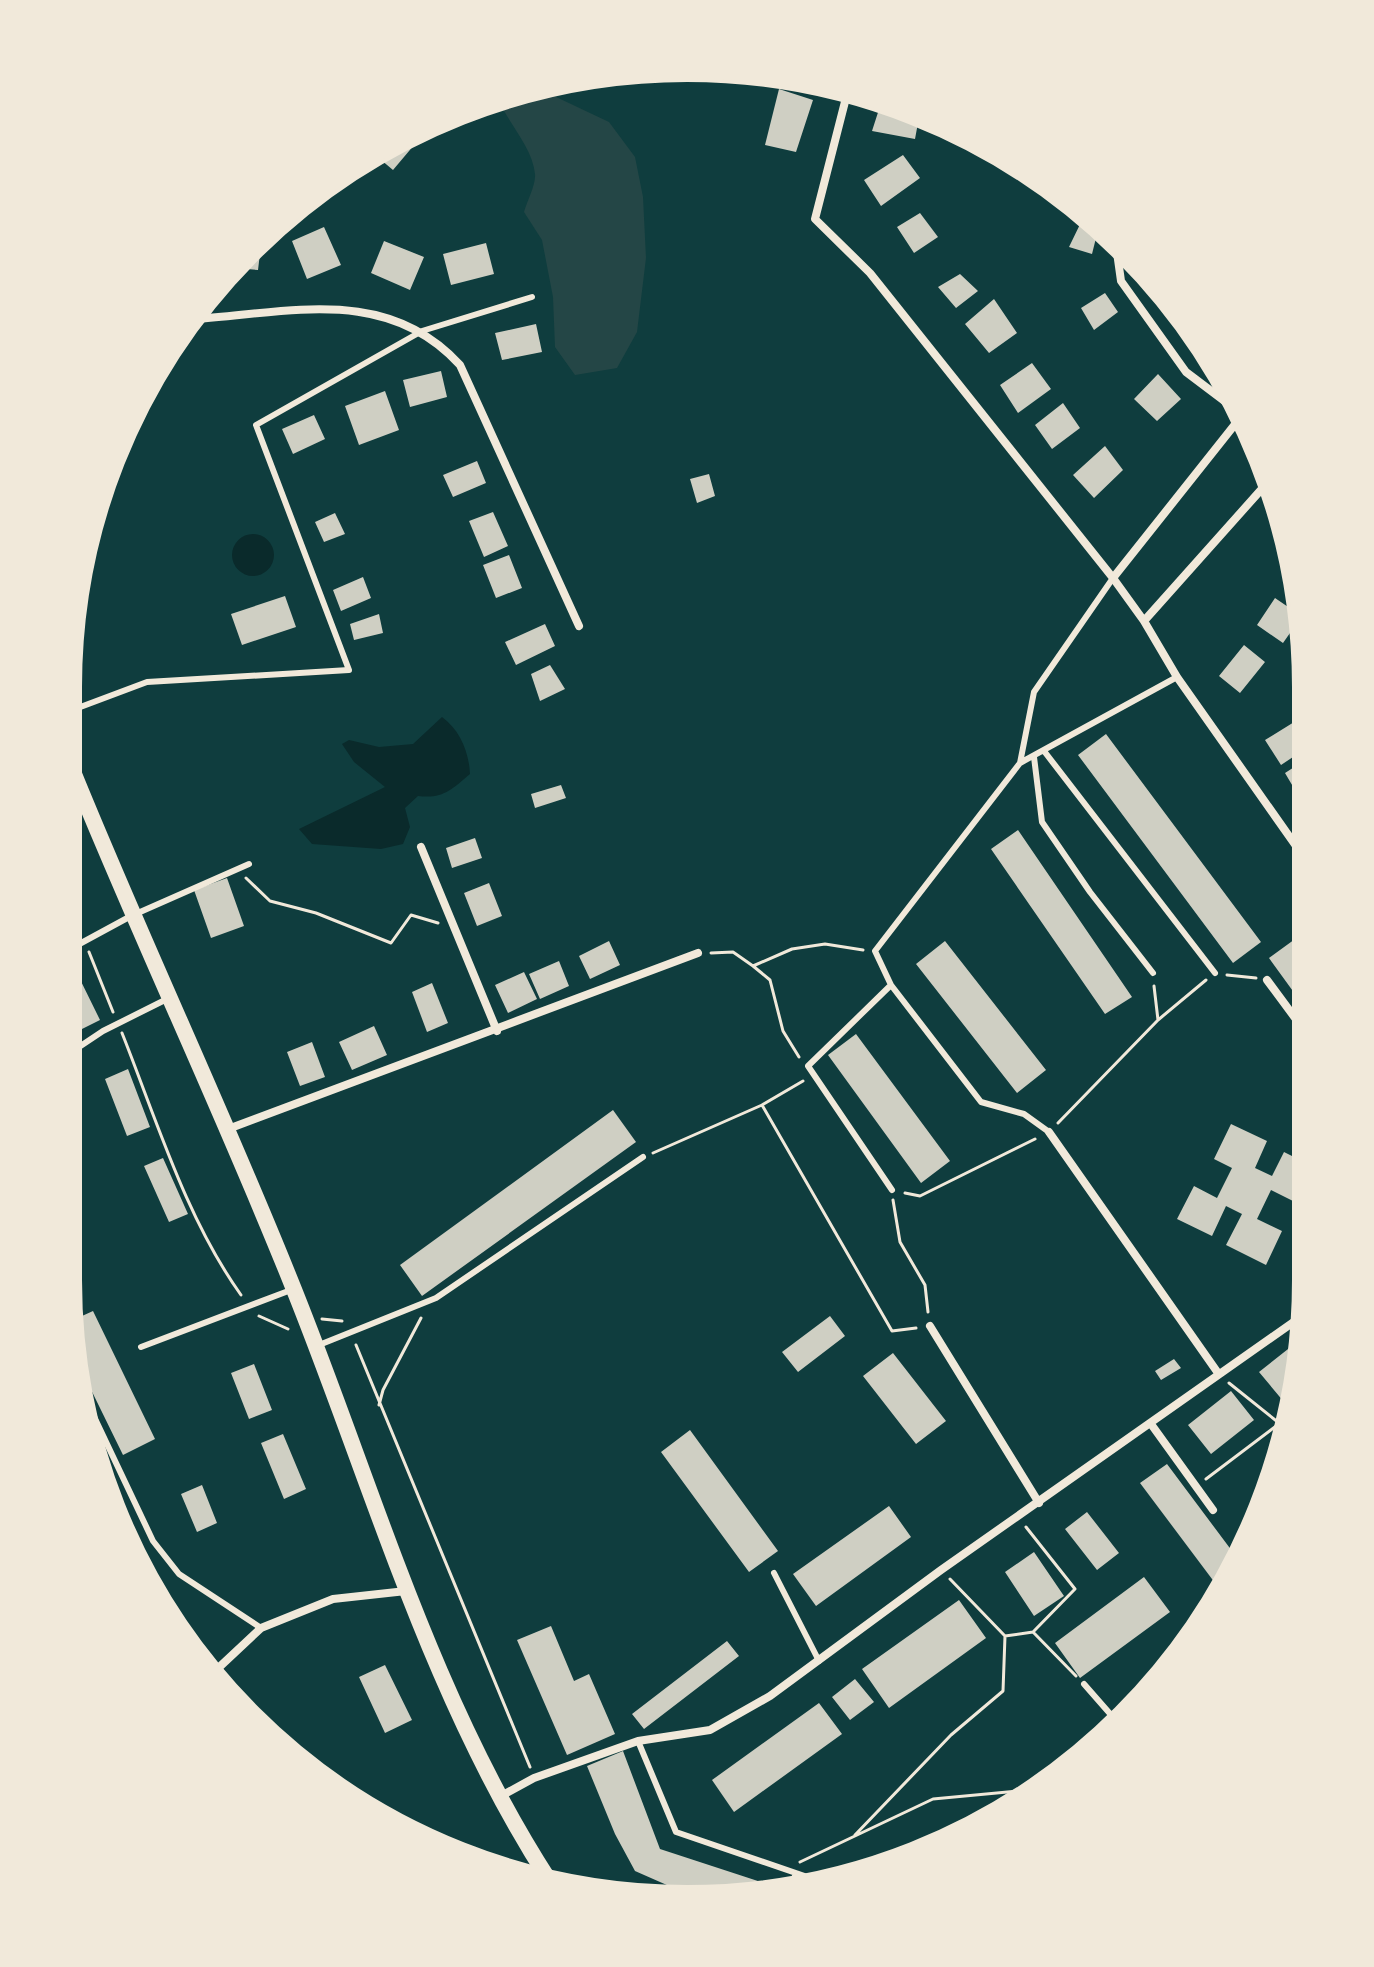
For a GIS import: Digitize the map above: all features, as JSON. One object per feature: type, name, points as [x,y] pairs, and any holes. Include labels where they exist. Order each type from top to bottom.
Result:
[{"type":"main road","points":[[80,789],[131,916],[228,1129],[294,1289],[406,1591],[499,1797],[542,1869]]},
{"type":"street","points":[[845,101],[815,219],[870,273],[1113,578],[1144,621],[1177,677],[1294,843]]},
{"type":"street","points":[[1118,260],[1121,281],[1186,372],[1219,396]]},
{"type":"street","points":[[204,318],[348,308],[386,316],[422,331],[460,365],[579,626]]},
{"type":"street","points":[[1113,578],[1234,426]]},
{"type":"street","points":[[1144,621],[1261,490]]},
{"type":"street","points":[[421,847],[497,1031]]},
{"type":"street","points":[[228,1129],[497,1031],[698,953]]},
{"type":"street","points":[[1267,980],[1294,1016]]},
{"type":"street","points":[[1049,1132],[1218,1373]]},
{"type":"street","points":[[499,1797],[534,1778],[638,1741],[710,1730],[770,1696],[941,1570],[1293,1322]]},
{"type":"street","points":[[930,1326],[1039,1503]]},
{"type":"street","points":[[1151,1424],[1213,1510]]},
{"type":"street","points":[[220,1667],[261,1628],[333,1599],[406,1591]]},
{"type":"lane","points":[[80,707],[147,682],[349,670],[256,425],[422,331],[532,297]]},
{"type":"lane","points":[[1049,1132],[1024,1114],[981,1102],[891,985],[875,951],[1020,763],[1034,692],[1113,578]]},
{"type":"lane","points":[[1020,763],[1177,677]]},
{"type":"lane","points":[[1044,751],[1215,973]]},
{"type":"lane","points":[[1034,757],[1042,822],[1090,892],[1153,973]]},
{"type":"lane","points":[[80,944],[131,916],[249,864]]},
{"type":"lane","points":[[891,985],[808,1066],[892,1190]]},
{"type":"lane","points":[[80,1047],[170,998]]},
{"type":"lane","points":[[316,1346],[431,1300],[643,1157]]},
{"type":"lane","points":[[141,1347],[294,1289]]},
{"type":"lane","points":[[98,1426],[153,1541],[179,1574],[261,1628]]},
{"type":"lane","points":[[774,1573],[819,1661]]},
{"type":"lane","points":[[1084,1684],[1110,1714]]},
{"type":"lane","points":[[638,1741],[676,1832],[803,1875]]},
{"type":"lane","points":[[795,1877],[796,1873]]},
{"type":"path","points":[[236,869],[270,901],[316,913],[391,943],[411,915],[453,928]]},
{"type":"path","points":[[80,929],[199,1222],[220,1266],[249,1306],[267,1322],[288,1329]]},
{"type":"path","points":[[753,966],[792,949],[825,944],[875,951]]},
{"type":"path","points":[[698,953],[733,952],[770,980],[783,1031],[796,1056],[811,1061]]},
{"type":"path","points":[[1153,973],[1158,1020]]},
{"type":"path","points":[[762,1105],[892,1331],[930,1326],[925,1285],[900,1242],[892,1190],[920,1196],[1049,1132],[1158,1020],[1215,973],[1267,980]]},
{"type":"path","points":[[643,1157],[762,1105],[814,1076]]},
{"type":"path","points":[[379,1405],[387,1381],[431,1300]]},
{"type":"path","points":[[321,1319],[341,1320],[349,1332],[534,1778]]},
{"type":"path","points":[[1218,1373],[1277,1421]]},
{"type":"path","points":[[1197,1486],[1276,1426]]},
{"type":"path","points":[[1005,1636],[1033,1632],[1075,1589],[1023,1523]]},
{"type":"path","points":[[855,1835],[951,1735],[1003,1691],[1005,1636],[941,1570]]},
{"type":"path","points":[[1033,1632],[1084,1684]]},
{"type":"path","points":[[796,1873],[801,1859],[933,1799],[1014,1791]]},
{"type":"shaded area","points":[[554,96],[609,122],[635,157],[643,197],[646,258],[637,332],[617,368],[575,375],[555,347],[553,297],[542,240],[524,212],[534,183],[533,164],[503,109]]},
{"type":"shaded area","points":[[253,534],[268,540],[274,555],[268,570],[253,576],[238,570],[232,555],[238,540]]},
{"type":"shaded area","points":[[442,717],[454,728],[462,742],[470,774],[446,792],[418,796],[405,808],[410,827],[403,844],[381,849],[312,844],[299,829],[385,787],[354,762],[342,744],[349,740],[379,747],[413,744]]},
{"type":"building","points":[[779,89],[813,100],[796,152],[765,145]]},
{"type":"building","points":[[878,111],[918,125],[915,139],[872,131]]},
{"type":"building","points":[[413,146],[393,170],[383,162]]},
{"type":"building","points":[[903,155],[920,178],[881,206],[864,180]]},
{"type":"building","points":[[920,213],[938,237],[914,253],[897,227]]},
{"type":"building","points":[[1080,225],[1096,239],[1092,254],[1069,247]]},
{"type":"building","points":[[324,227],[341,265],[307,279],[292,241]]},
{"type":"building","points":[[384,241],[424,257],[410,290],[371,273]]},
{"type":"building","points":[[486,243],[494,274],[451,285],[443,254]]},
{"type":"building","points":[[260,256],[258,270],[248,269]]},
{"type":"building","points":[[960,274],[978,291],[956,308],[938,287]]},
{"type":"building","points":[[1105,293],[1118,312],[1094,330],[1081,308]]},
{"type":"building","points":[[994,299],[1017,333],[989,353],[965,324]]},
{"type":"building","points":[[536,324],[542,352],[502,360],[495,333]]},
{"type":"building","points":[[1032,363],[1051,389],[1018,413],[1000,385]]},
{"type":"building","points":[[441,371],[447,397],[410,407],[403,380]]},
{"type":"building","points":[[1158,374],[1181,399],[1157,421],[1134,399]]},
{"type":"building","points":[[385,391],[399,430],[359,445],[345,406]]},
{"type":"building","points":[[1063,403],[1080,428],[1052,449],[1035,425]]},
{"type":"building","points":[[314,415],[325,439],[293,454],[282,429]]},
{"type":"building","points":[[1105,446],[1123,470],[1094,498],[1073,475]]},
{"type":"building","points":[[477,461],[486,483],[453,497],[443,475]]},
{"type":"building","points":[[709,474],[715,496],[697,503],[690,479]]},
{"type":"building","points":[[493,512],[508,546],[484,557],[469,521]]},
{"type":"building","points":[[335,513],[345,534],[324,542],[315,522]]},
{"type":"building","points":[[509,555],[522,588],[496,598],[483,565]]},
{"type":"building","points":[[363,577],[371,598],[341,611],[333,590]]},
{"type":"building","points":[[285,596],[296,627],[242,645],[231,614]]},
{"type":"building","points":[[1275,598],[1289,607],[1291,631],[1283,643],[1257,625]]},
{"type":"building","points":[[379,614],[383,633],[354,640],[350,624]]},
{"type":"building","points":[[545,624],[555,646],[516,665],[505,642]]},
{"type":"building","points":[[1244,645],[1265,662],[1240,693],[1219,676]]},
{"type":"building","points":[[550,665],[565,689],[540,701],[531,674]]},
{"type":"building","points":[[1294,722],[1294,756],[1281,765],[1265,740]]},
{"type":"building","points":[[1106,734],[1261,942],[1233,963],[1078,755]]},
{"type":"building","points":[[1294,767],[1294,788],[1285,773]]},
{"type":"building","points":[[561,785],[566,798],[535,808],[531,794]]},
{"type":"building","points":[[1018,830],[1132,997],[1105,1014],[991,849]]},
{"type":"building","points":[[475,838],[482,858],[452,868],[446,848]]},
{"type":"building","points":[[227,878],[244,926],[211,938],[194,890]]},
{"type":"building","points":[[489,883],[502,916],[477,926],[464,893]]},
{"type":"building","points":[[1294,940],[1294,993],[1269,958]]},
{"type":"building","points":[[609,941],[620,965],[590,979],[579,956]]},
{"type":"building","points":[[945,941],[1046,1070],[1017,1093],[916,964]]},
{"type":"building","points":[[559,961],[569,986],[540,999],[529,974]]},
{"type":"building","points":[[524,972],[537,999],[508,1013],[495,985]]},
{"type":"building","points":[[80,979],[100,1020],[80,1030]]},
{"type":"building","points":[[432,983],[448,1023],[427,1032],[412,992]]},
{"type":"building","points":[[374,1026],[387,1055],[352,1070],[339,1042]]},
{"type":"building","points":[[856,1034],[950,1161],[921,1183],[828,1055]]},
{"type":"building","points":[[312,1042],[325,1077],[300,1086],[287,1052]]},
{"type":"building","points":[[128,1069],[150,1127],[127,1136],[105,1079]]},
{"type":"building","points":[[613,1110],[636,1142],[422,1296],[400,1265]]},
{"type":"building","points":[[1231,1124],[1267,1141],[1255,1168],[1272,1176],[1284,1152],[1294,1157],[1294,1202],[1271,1190],[1257,1219],[1282,1231],[1266,1265],[1226,1245],[1242,1214],[1226,1206],[1212,1236],[1177,1219],[1194,1186],[1217,1198],[1232,1168],[1214,1159]]},
{"type":"building","points":[[163,1158],[188,1214],[169,1222],[144,1166]]},
{"type":"building","points":[[93,1311],[155,1439],[123,1455],[90,1388],[81,1316]]},
{"type":"building","points":[[830,1316],[845,1336],[798,1372],[782,1352]]},
{"type":"building","points":[[1290,1347],[1282,1399],[1259,1372]]},
{"type":"building","points":[[893,1353],[946,1421],[916,1444],[863,1376]]},
{"type":"building","points":[[1174,1359],[1181,1368],[1161,1380],[1155,1371]]},
{"type":"building","points":[[254,1364],[272,1410],[249,1419],[231,1373]]},
{"type":"building","points":[[1231,1391],[1254,1420],[1211,1454],[1188,1425]]},
{"type":"building","points":[[690,1430],[778,1551],[749,1572],[661,1452]]},
{"type":"building","points":[[283,1434],[306,1489],[284,1499],[261,1443]]},
{"type":"building","points":[[1167,1464],[1231,1549],[1214,1582],[1140,1483]]},
{"type":"building","points":[[202,1485],[217,1523],[197,1532],[181,1494]]},
{"type":"building","points":[[889,1506],[911,1537],[816,1606],[793,1574]]},
{"type":"building","points":[[1087,1512],[1119,1553],[1097,1570],[1065,1529]]},
{"type":"building","points":[[1034,1552],[1064,1596],[1034,1616],[1005,1572]]},
{"type":"building","points":[[1144,1577],[1170,1612],[1080,1678],[1055,1643]]},
{"type":"building","points":[[959,1600],[986,1638],[889,1708],[862,1669]]},
{"type":"building","points":[[551,1626],[574,1681],[589,1674],[615,1734],[567,1755],[517,1640]]},
{"type":"building","points":[[727,1641],[739,1656],[644,1729],[632,1714]]},
{"type":"building","points":[[385,1665],[412,1720],[385,1733],[359,1677]]},
{"type":"building","points":[[855,1679],[874,1702],[850,1720],[832,1697]]},
{"type":"building","points":[[819,1703],[842,1734],[734,1812],[712,1780]]},
{"type":"building","points":[[623,1751],[660,1849],[762,1882],[670,1887],[635,1871],[615,1834],[587,1766]]}]
